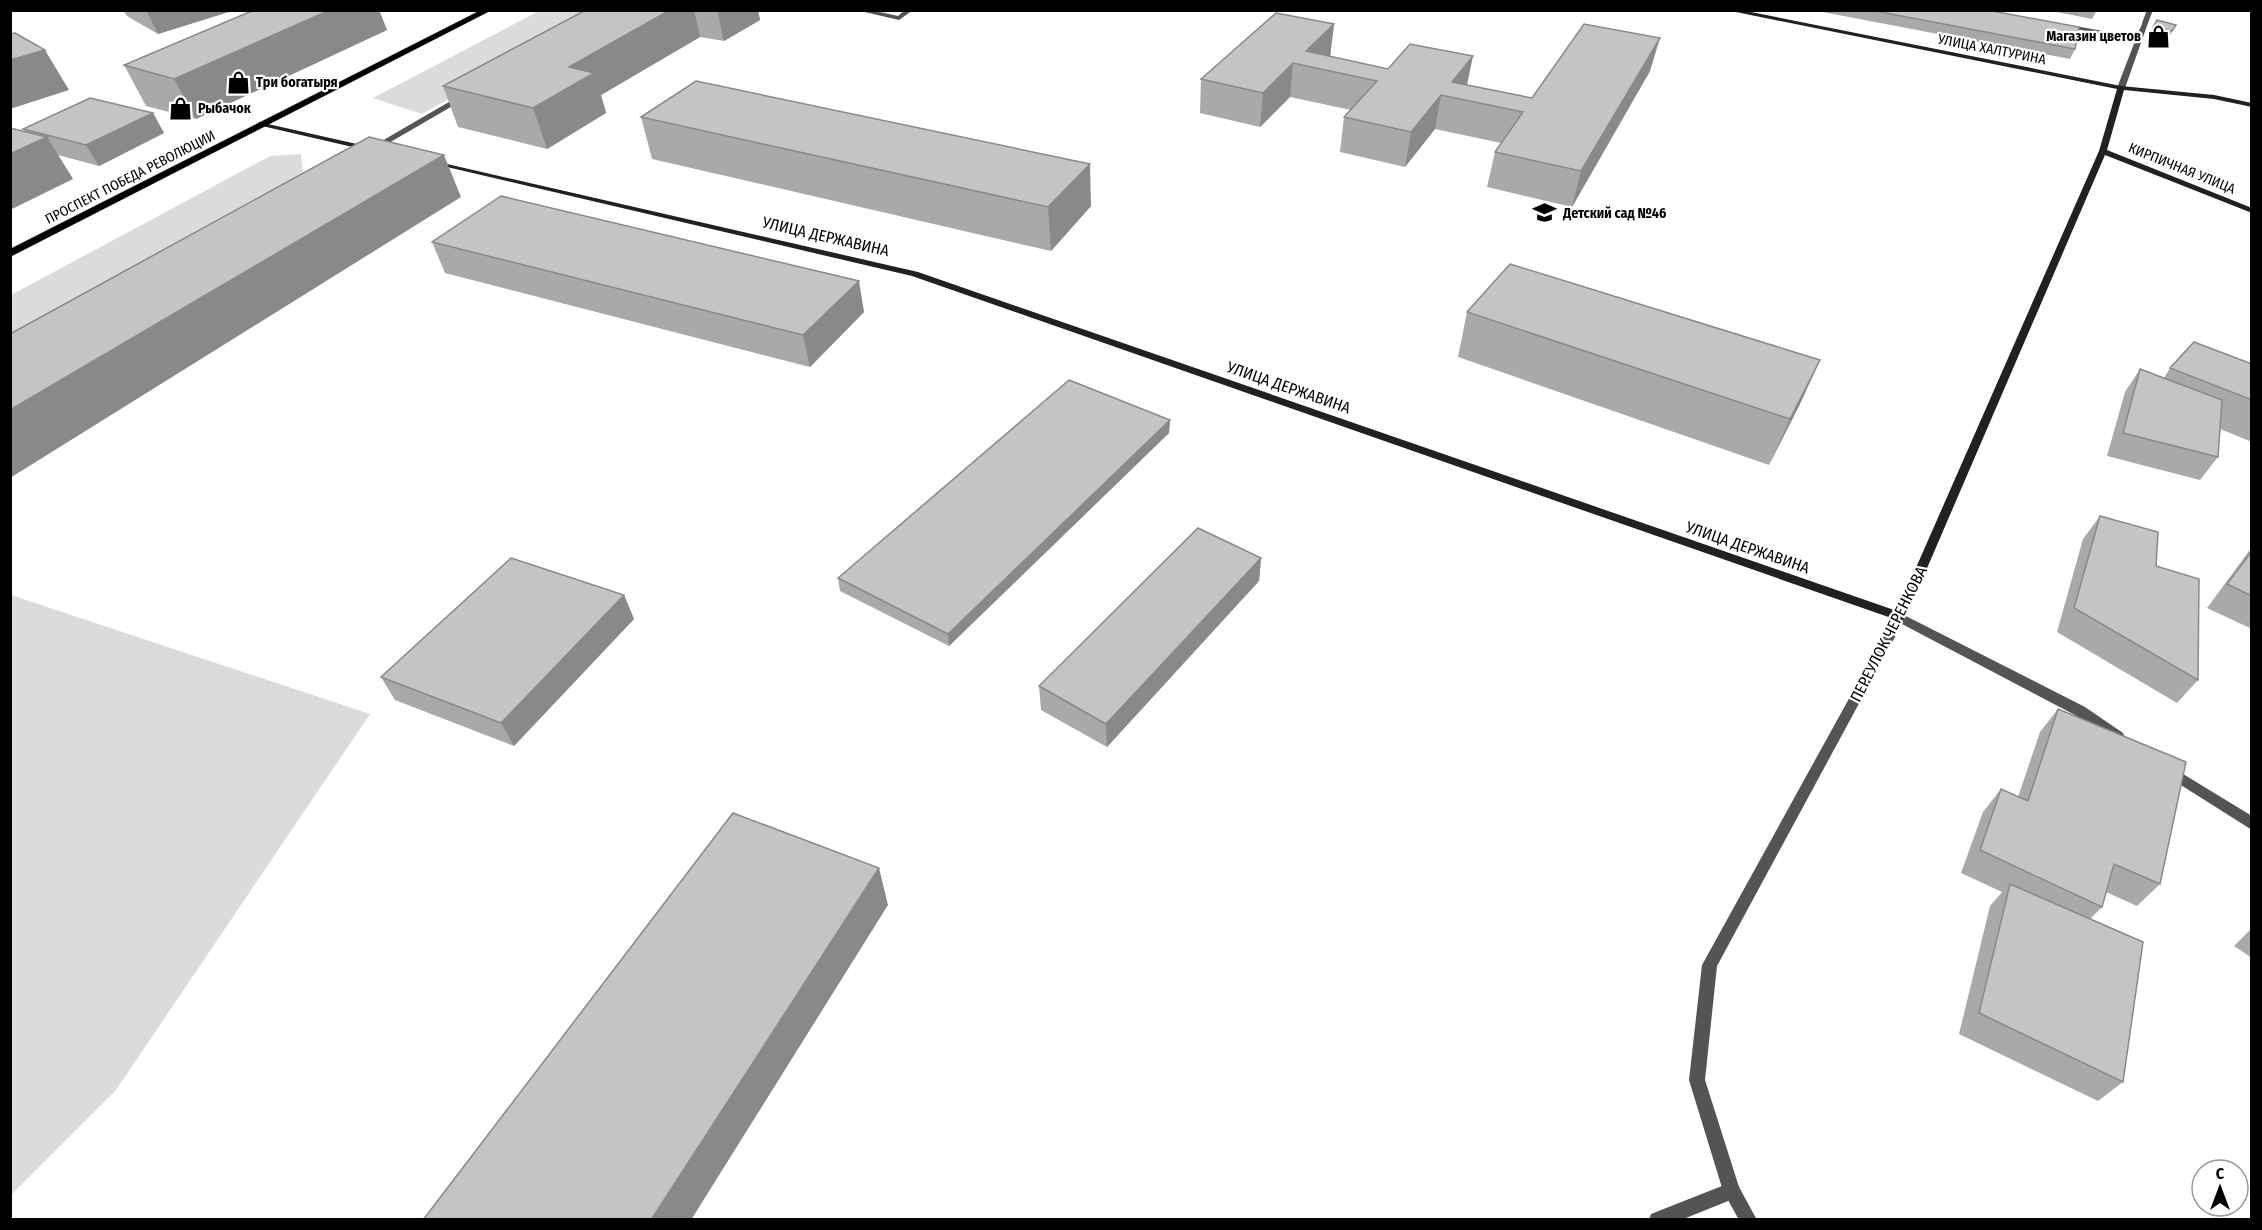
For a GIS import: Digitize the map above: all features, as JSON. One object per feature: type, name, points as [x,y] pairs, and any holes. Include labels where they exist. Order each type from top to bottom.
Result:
[{"type":"main road","name":"ПРОСПЕКТ ПОБЕДА РЕВОЛЮЦИИ","points":[[10,254],[488,10]]},
{"type":"street","points":[[859,10],[899,18],[910,10]]},
{"type":"street","name":"УЛИЦА ХАЛТУРИНА","points":[[1729,10],[2121,88],[2214,97],[2252,105]]},
{"type":"street","name":"ПЕРЕУЛОК ЧЕРЕНКОВА","points":[[1749,1220],[1732,1191],[1697,1080],[1710,965],[1900,617],[2103,150],[2121,88],[2150,10]]},
{"type":"street","points":[[2060,25],[2139,40]]},
{"type":"street","points":[[361,154],[475,91]]},
{"type":"street","points":[[262,124],[383,152]]},
{"type":"street","name":"КИРПИЧНАЯ УЛИЦА","points":[[2103,150],[2252,211]]},
{"type":"street","name":"УЛИЦА ДЕРЖАВИНА","points":[[418,159],[915,274],[1900,617],[2080,711],[2127,743]]},
{"type":"street","points":[[2156,761],[2252,824]]},
{"type":"street","points":[[1657,1220],[1732,1191]]},
{"type":"shaded area","points":[[539,11],[607,11],[422,114],[373,98]]},
{"type":"shaded area","points":[[301,154],[303,174],[11,333],[11,295],[270,156]]},
{"type":"shaded area","points":[[11,595],[370,714],[116,1090],[11,1195]]},
{"type":"building","points":[[254,10],[330,10],[174,79],[124,65]]},
{"type":"building","points":[[586,10],[670,10],[569,67],[594,73],[533,108],[443,86]]},
{"type":"building","points":[[1870,10],[1987,10],[2079,27],[2075,49]]},
{"type":"building","points":[[1276,13],[1334,24],[1306,51],[1388,69],[1410,44],[1473,56],[1452,82],[1532,98],[1584,24],[1660,38],[1581,171],[1495,152],[1523,112],[1441,95],[1411,132],[1344,117],[1377,81],[1293,63],[1263,93],[1201,79]]},
{"type":"building","points":[[2157,20],[2176,25],[2172,31],[2153,27]]},
{"type":"building","points":[[15,33],[45,50],[10,60],[10,34]]},
{"type":"building","points":[[696,81],[1090,164],[1048,207],[641,117]]},
{"type":"building","points":[[90,98],[153,113],[86,145],[23,129]]},
{"type":"building","points":[[10,128],[47,137],[10,154]]},
{"type":"building","points":[[369,137],[444,155],[10,410],[10,334]]},
{"type":"building","points":[[501,196],[859,281],[803,335],[432,242]]},
{"type":"building","points":[[1510,264],[1820,360],[1790,419],[1467,312]]},
{"type":"building","points":[[2194,342],[2252,364],[2252,400],[2170,368]]},
{"type":"building","points":[[2140,369],[2222,400],[2218,457],[2123,433]]},
{"type":"building","points":[[1069,380],[1170,420],[948,634],[838,578]]},
{"type":"building","points":[[2100,516],[2158,532],[2156,566],[2199,579],[2198,680],[2074,608]]},
{"type":"building","points":[[1198,528],[1261,558],[1106,724],[1039,686]]},
{"type":"building","points":[[2252,551],[2252,596],[2227,584]]},
{"type":"building","points":[[511,558],[624,595],[501,723],[381,677]]},
{"type":"building","points":[[2058,709],[2186,762],[2160,884],[2114,864],[2102,907],[1980,850],[2001,789],[2028,801]]},
{"type":"building","points":[[733,813],[879,868],[651,1220],[423,1220]]},
{"type":"building","points":[[2010,884],[2143,942],[2123,1082],[1979,1013]]},
{"type":"place","name":"Магазин цветов","points":[[2159,36]]},
{"type":"place","name":"Три богатыря","points":[[238,82]]},
{"type":"place","name":"Рыбачок","points":[[180,108]]},
{"type":"place","name":"Детский сад №46","points":[[1545,213]]}]
